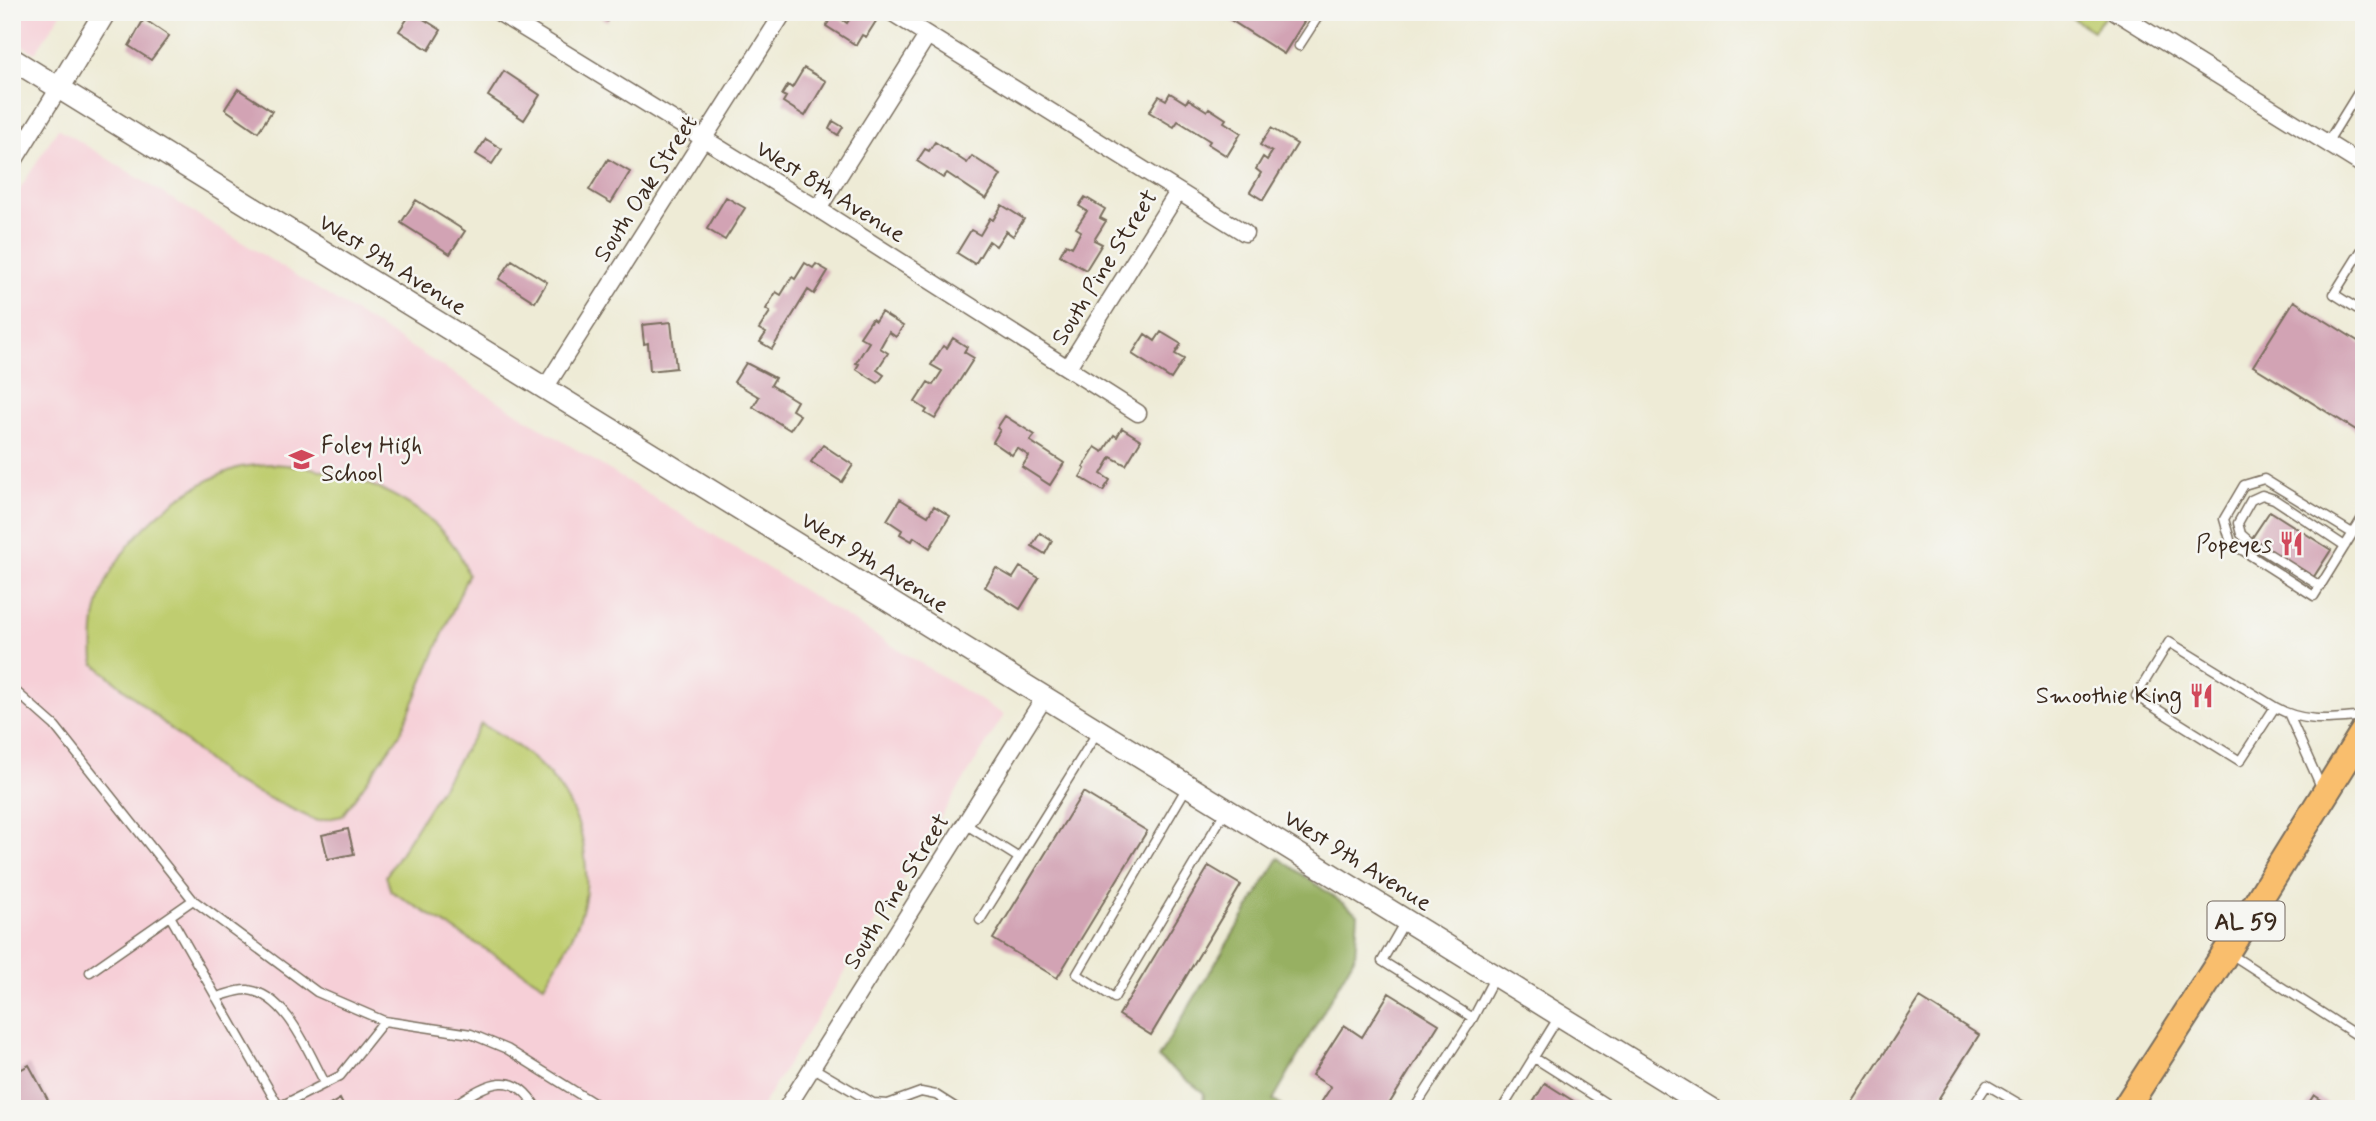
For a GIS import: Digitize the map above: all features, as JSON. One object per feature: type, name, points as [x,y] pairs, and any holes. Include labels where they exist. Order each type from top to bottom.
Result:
[{"type":"main road","name":"AL 59","points":[[2124,1109],[2227,951],[2364,731]]},
{"type":"street","points":[[12,164],[106,12]]},
{"type":"street","name":"West 8th Avenue","points":[[498,12],[818,209],[1138,413]]},
{"type":"street","name":"South Oak Street","points":[[545,388],[784,12]]},
{"type":"street","points":[[891,12],[1245,233]]},
{"type":"street","points":[[2116,12],[2364,166]]},
{"type":"street","points":[[818,209],[927,36]]},
{"type":"street","name":"West 9th Avenue","points":[[12,59],[1711,1109]]},
{"type":"street","name":"South Pine Street","points":[[1068,367],[1178,192]]},
{"type":"street","name":"South Pine Street","points":[[786,1109],[1044,698]]},
{"type":"lane","points":[[1299,46],[1321,12]]},
{"type":"lane","points":[[2327,143],[2364,83]]},
{"type":"lane","points":[[2364,246],[2334,294],[2364,313]]},
{"type":"lane","points":[[2352,533],[2264,480],[2244,485],[2224,519],[2231,543],[2314,596],[2364,515]]},
{"type":"lane","points":[[2320,586],[2241,534],[2238,523],[2251,500],[2262,495],[2274,499],[2345,546]]},
{"type":"lane","points":[[2275,707],[2240,761],[2136,696],[2169,642],[2275,707],[2288,715],[2308,720],[2364,716]]},
{"type":"lane","points":[[12,688],[55,726],[193,900],[317,992],[384,1021],[471,1034],[507,1049],[603,1109]]},
{"type":"lane","points":[[2288,715],[2324,794]]},
{"type":"lane","points":[[980,920],[1098,731]]},
{"type":"lane","points":[[1187,787],[1077,974],[1114,998],[1226,810]]},
{"type":"lane","points":[[965,824],[1019,858]]},
{"type":"lane","points":[[90,972],[193,900]]},
{"type":"lane","points":[[170,916],[279,1107],[340,1076],[384,1021]]},
{"type":"lane","points":[[1406,920],[1382,961],[1473,1018]]},
{"type":"lane","points":[[2227,951],[2364,1040]]},
{"type":"lane","points":[[1414,1109],[1473,1018],[1495,976]]},
{"type":"lane","points":[[216,997],[246,990],[266,995],[286,1014],[325,1083]]},
{"type":"lane","points":[[1502,1109],[1560,1015]]},
{"type":"lane","points":[[1533,1057],[1615,1109]]},
{"type":"lane","points":[[812,1068],[873,1102],[888,1104],[921,1092],[936,1095],[952,1107]]},
{"type":"lane","points":[[447,1109],[489,1085],[503,1082],[514,1085],[530,1096],[537,1109]]},
{"type":"lane","points":[[1971,1109],[1987,1086],[2028,1109]]},
{"type":"shaded area","points":[[12,12],[62,12],[35,53],[12,39]]},
{"type":"shaded area","name":"Foley High School","points":[[58,128],[1004,715],[760,1109],[12,1109],[12,202]]},
{"type":"green space","points":[[2063,12],[2109,12],[2093,31]]},
{"type":"green space","points":[[269,464],[321,470],[373,486],[398,498],[420,512],[440,530],[459,553],[468,575],[400,734],[342,816],[317,821],[230,780],[94,663],[95,620],[103,590],[130,544],[148,524],[191,490],[237,468]]},
{"type":"green space","points":[[481,724],[519,747],[551,776],[573,812],[581,833],[586,874],[584,903],[573,935],[544,985],[391,891],[386,876]]},
{"type":"green space","points":[[1279,858],[1358,914],[1355,956],[1273,1100],[1286,1109],[1203,1109],[1204,1093],[1158,1058]]},
{"type":"building","points":[[412,12],[441,30],[429,50],[399,31]]},
{"type":"building","points":[[593,12],[613,12],[607,21]]},
{"type":"building","points":[[854,12],[869,12],[878,18],[866,37],[862,35],[856,45],[826,26],[834,14],[847,23]]},
{"type":"building","points":[[1218,12],[1303,12],[1308,15],[1284,54]]},
{"type":"building","points":[[144,19],[169,36],[151,60],[129,46]]},
{"type":"building","points":[[804,68],[826,81],[805,116],[783,102],[786,97],[782,95],[788,85],[792,88]]},
{"type":"building","points":[[504,71],[540,95],[524,120],[488,96]]},
{"type":"building","points":[[238,89],[272,111],[258,132],[225,109]]},
{"type":"building","points":[[1170,93],[1186,103],[1188,99],[1207,111],[1209,108],[1241,133],[1227,156],[1208,144],[1210,141],[1178,121],[1174,127],[1149,112],[1159,96],[1166,100]]},
{"type":"building","points":[[833,121],[843,127],[838,135],[829,129]]},
{"type":"building","points":[[1271,128],[1297,144],[1263,200],[1250,192],[1261,173],[1256,169],[1263,157],[1267,160],[1272,152],[1260,145]]},
{"type":"building","points":[[486,139],[502,149],[492,164],[476,154]]},
{"type":"building","points":[[935,142],[967,163],[972,156],[1001,175],[986,199],[947,173],[943,178],[917,161],[925,149],[929,151]]},
{"type":"building","points":[[608,159],[630,172],[611,203],[589,190]]},
{"type":"building","points":[[726,197],[745,208],[725,240],[707,229]]},
{"type":"building","points":[[1085,197],[1105,209],[1100,218],[1106,221],[1094,240],[1102,244],[1086,270],[1060,255],[1066,244],[1072,247],[1081,231],[1076,228],[1087,211],[1079,206]]},
{"type":"building","points":[[416,200],[465,231],[450,254],[401,223]]},
{"type":"building","points":[[1002,205],[1024,219],[1013,236],[1006,231],[996,246],[989,241],[975,264],[957,253],[971,230],[980,235]]},
{"type":"building","points":[[512,260],[547,282],[535,302],[499,279]]},
{"type":"building","points":[[805,263],[813,268],[816,264],[828,271],[814,294],[808,290],[772,349],[760,342],[766,333],[759,329],[770,312],[766,309],[776,292],[781,295]]},
{"type":"building","points":[[2294,301],[2364,345],[2364,435],[2253,366]]},
{"type":"building","points":[[881,312],[903,326],[896,337],[889,332],[880,348],[888,353],[877,370],[884,375],[878,383],[856,369],[859,364],[856,363],[869,342],[860,337],[872,319],[875,321]]},
{"type":"building","points":[[671,322],[676,368],[650,371],[648,343],[644,344],[642,325]]},
{"type":"building","points":[[1161,332],[1181,344],[1175,354],[1184,359],[1171,379],[1132,354],[1145,334],[1155,341]]},
{"type":"building","points":[[953,338],[967,347],[964,352],[974,358],[935,419],[915,402],[928,382],[933,385],[942,371],[931,365],[943,346],[947,348]]},
{"type":"building","points":[[746,363],[775,378],[771,385],[797,401],[792,410],[800,415],[790,430],[753,407],[759,397],[734,382]]},
{"type":"building","points":[[1005,416],[1035,435],[1030,441],[1064,463],[1050,485],[1022,467],[1029,456],[1017,448],[1012,455],[993,442],[1000,430],[997,428]]},
{"type":"building","points":[[1122,428],[1141,440],[1126,465],[1111,457],[1101,474],[1110,480],[1103,491],[1080,477],[1085,469],[1083,467],[1095,447],[1103,452]]},
{"type":"building","points":[[823,445],[853,465],[842,482],[811,462]]},
{"type":"building","points":[[900,499],[928,516],[934,506],[950,516],[930,548],[914,537],[912,541],[900,534],[902,530],[887,520]]},
{"type":"building","name":"Popeyes","points":[[2270,511],[2331,550],[2313,578],[2252,538]]},
{"type":"building","points":[[1040,533],[1052,541],[1045,554],[1032,546]]},
{"type":"building","points":[[1020,567],[1039,578],[1020,609],[985,587],[996,568],[1013,578]]},
{"type":"building","points":[[1083,792],[1147,831],[1057,978],[993,939]]},
{"type":"building","points":[[348,829],[354,854],[328,859],[322,835]]},
{"type":"building","points":[[1209,866],[1241,885],[1151,1035],[1119,1015]]},
{"type":"building","points":[[1389,993],[1439,1024],[1386,1109],[1317,1109],[1331,1087],[1312,1075],[1344,1025],[1362,1037]]},
{"type":"building","points":[[1920,998],[1979,1035],[1932,1109],[1848,1109]]},
{"type":"building","points":[[29,1065],[53,1109],[12,1109],[12,1074]]},
{"type":"building","points":[[1545,1083],[1586,1109],[1529,1109]]},
{"type":"building","points":[[2314,1095],[2335,1109],[2305,1109]]},
{"type":"building","points":[[340,1099],[345,1109],[323,1109]]},
{"type":"place","name":"Foley High School","points":[[301,459]]},
{"type":"place","name":"Popeyes","points":[[2292,544]]},
{"type":"place","name":"Smoothie King","points":[[2202,695]]}]
